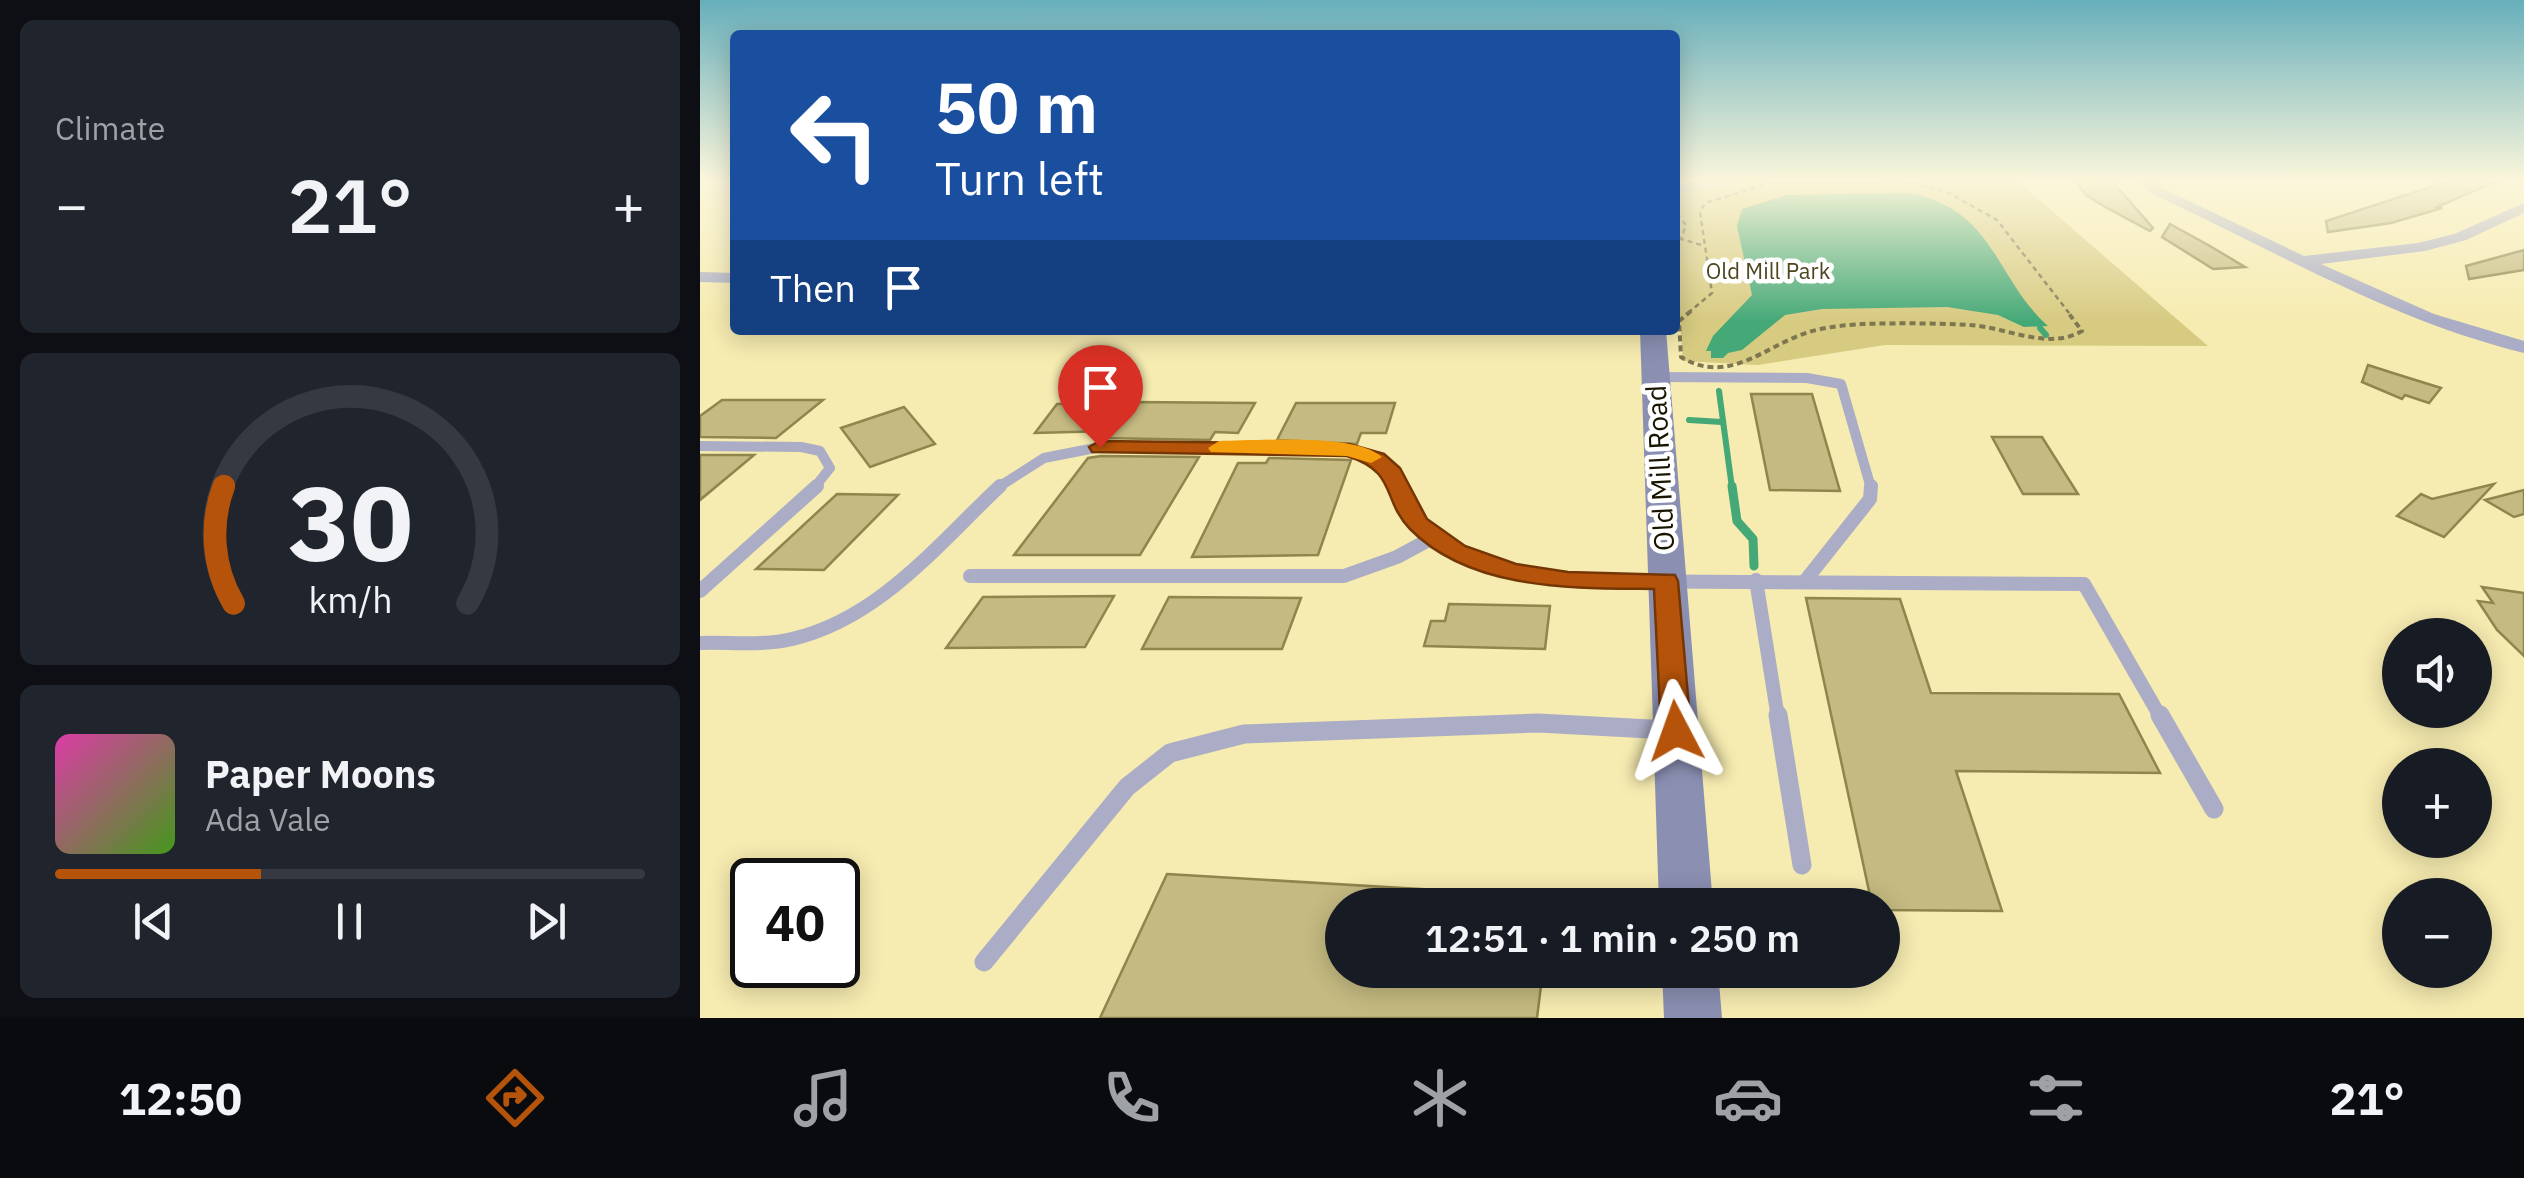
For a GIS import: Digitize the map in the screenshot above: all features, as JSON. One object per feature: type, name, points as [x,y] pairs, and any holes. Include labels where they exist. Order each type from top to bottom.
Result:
[{"type":"street","points":[[2226,227],[2296,262],[2446,326],[2524,347]]},
{"type":"street","points":[[2296,262],[2419,248],[2482,227]]},
{"type":"street","points":[[703,277],[730,266]]},
{"type":"street","points":[[703,277],[730,278]]},
{"type":"street","name":"Old Mill Road","points":[[1653,335],[1685,888]]},
{"type":"street","points":[[1691,988],[1693,1018]]},
{"type":"lane","points":[[1656,377],[1806,378],[1841,384],[1872,480],[1870,499],[1805,580]]},
{"type":"lane","points":[[700,446],[801,446],[820,451],[830,468],[821,482],[700,592]]},
{"type":"lane","points":[[700,642],[790,640],[849,620],[877,601],[1007,479],[1024,466],[1069,451],[1100,447],[1349,450],[1376,458],[1392,472],[1418,524],[1457,552],[1513,571],[1568,580],[2084,584],[2214,810]]},
{"type":"lane","points":[[970,576],[1344,576],[1397,557],[1436,536]]},
{"type":"lane","points":[[700,575],[718,575]]},
{"type":"lane","points":[[1756,580],[1802,866]]},
{"type":"lane","points":[[984,962],[1126,787],[1170,753],[1244,734],[1538,723],[1676,731]]},
{"type":"path","points":[[1686,227],[1682,239],[1704,246]]},
{"type":"path","points":[[1680,321],[1712,295],[1703,227]]},
{"type":"path","points":[[1679,335],[1680,355],[1696,366],[1728,367],[1761,357],[1808,332],[1843,324],[1973,325],[2043,339],[2070,338],[2082,331],[2002,227]]},
{"type":"green space","name":"Old Mill Park","points":[[1680,227],[2070,227],[2208,346],[1885,345],[1758,365],[1683,361]]},
{"type":"shaded area","points":[[1737,227],[1973,227],[2048,326],[2024,327],[1998,315],[1947,307],[1822,309],[1785,315],[1742,350],[1711,358],[1711,351],[1706,351],[1713,336],[1752,295]]},
{"type":"building","points":[[2168,227],[2175,227],[2245,267],[2213,269],[2162,237]]},
{"type":"building","points":[[2327,227],[2366,227],[2328,232]]},
{"type":"building","points":[[2524,250],[2524,270],[2469,279],[2466,266]]},
{"type":"building","points":[[2368,365],[2441,388],[2429,403],[2405,395],[2402,399],[2362,382]]},
{"type":"building","points":[[1751,394],[1812,394],[1840,491],[1770,490]]},
{"type":"building","points":[[722,400],[823,400],[776,438],[700,437],[700,416]]},
{"type":"building","points":[[1255,403],[1238,433],[1215,432],[1210,440],[1104,438],[1109,431],[1035,433],[1057,404]]},
{"type":"building","points":[[1296,403],[1395,403],[1386,433],[1361,433],[1357,444],[1277,440]]},
{"type":"building","points":[[904,407],[935,444],[870,467],[841,428]]},
{"type":"building","points":[[1992,437],[2042,437],[2078,494],[2023,494]]},
{"type":"building","points":[[700,455],[754,455],[700,500]]},
{"type":"building","points":[[1199,457],[1140,555],[1014,555],[1088,458]]},
{"type":"building","points":[[1269,458],[1351,460],[1318,555],[1192,557],[1238,463],[1266,463]]},
{"type":"building","points":[[2494,484],[2444,537],[2397,516],[2421,494],[2432,499]]},
{"type":"building","points":[[2524,490],[2524,514],[2514,517],[2485,500]]},
{"type":"building","points":[[837,494],[898,495],[824,570],[756,569]]},
{"type":"building","points":[[2482,587],[2524,593],[2524,656],[2497,630],[2478,601],[2493,603]]},
{"type":"building","points":[[1114,596],[1085,647],[946,648],[983,597]]},
{"type":"building","points":[[1169,597],[1301,598],[1282,649],[1142,649]]},
{"type":"building","points":[[1806,598],[1900,599],[1931,693],[2119,694],[2160,773],[1956,771],[2002,911],[1900,910],[1900,888],[1868,888]]},
{"type":"building","points":[[1449,604],[1550,606],[1545,649],[1424,646],[1431,621],[1445,621]]},
{"type":"building","points":[[1167,874],[1402,888],[1325,888],[1325,988],[1541,988],[1537,1018],[1100,1018]]},
{"type":"waterway","points":[[2040,328],[2046,335]]},
{"type":"waterway","points":[[1719,391],[1732,488]]},
{"type":"waterway","points":[[1689,420],[1722,422]]},
{"type":"waterway","points":[[1732,486],[1737,521],[1753,539],[1754,566]]},
{"type":"slow traffic","points":[[1219,448],[1349,450],[1371,457]]},
{"type":"route","points":[[1100,447],[1349,450],[1376,458],[1392,472],[1418,524],[1457,552],[1513,571],[1568,580],[1666,581],[1676,731]]}]
